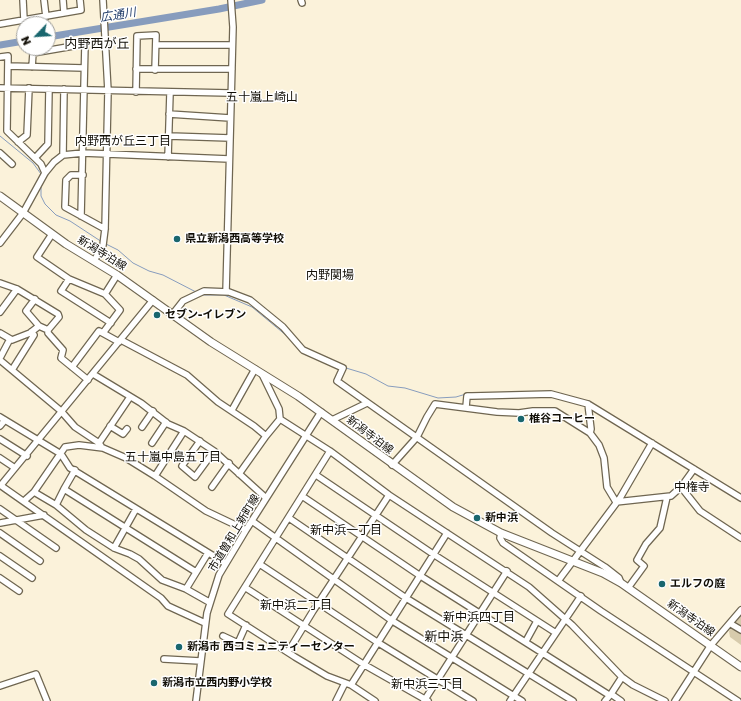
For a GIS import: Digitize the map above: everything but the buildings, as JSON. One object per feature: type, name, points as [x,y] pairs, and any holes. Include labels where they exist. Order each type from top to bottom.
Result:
[{"type":"main road","name":"新潟寺泊線","points":[[0,196],[52,234],[117,275],[211,342],[321,412],[453,508],[501,533],[603,573],[621,583],[741,666]]},
{"type":"street","points":[[22,0],[24,16]]},
{"type":"street","points":[[44,0],[46,16]]},
{"type":"street","points":[[63,0],[64,14]]},
{"type":"street","points":[[52,16],[81,10],[80,0]]},
{"type":"street","points":[[94,261],[103,245],[105,229],[108,91],[106,32],[103,0]]},
{"type":"street","points":[[226,292],[230,93],[232,69],[231,0]]},
{"type":"street","points":[[0,24],[16,21]]},
{"type":"street","points":[[136,92],[137,36],[156,36],[155,70]]},
{"type":"street","points":[[32,67],[33,53],[85,44],[81,216]]},
{"type":"street","points":[[156,45],[232,45]]},
{"type":"street","points":[[0,57],[8,56],[7,131],[41,164],[45,173]]},
{"type":"street","points":[[8,66],[84,68]]},
{"type":"street","points":[[136,69],[232,69]]},
{"type":"street","points":[[0,88],[170,93],[230,93]]},
{"type":"street","points":[[18,142],[27,135],[29,88]]},
{"type":"street","points":[[35,158],[48,144],[50,89]]},
{"type":"street","points":[[63,156],[64,89]]},
{"type":"street","points":[[168,157],[170,93]]},
{"type":"street","points":[[169,114],[230,118]]},
{"type":"street","points":[[169,136],[230,138]]},
{"type":"street","points":[[0,153],[12,164]]},
{"type":"street","points":[[0,243],[23,213],[45,173],[54,162],[63,156],[83,153],[229,160]]},
{"type":"street","points":[[83,175],[71,175],[66,180],[65,207],[105,229]]},
{"type":"street","points":[[52,234],[37,257],[69,279],[105,294],[120,310],[103,333]]},
{"type":"street","points":[[105,294],[117,275]]},
{"type":"street","points":[[69,279],[61,290],[111,323]]},
{"type":"street","points":[[0,283],[17,289],[46,305],[59,317],[48,330]]},
{"type":"street","points":[[0,312],[17,289]]},
{"type":"street","points":[[172,315],[183,301],[204,291],[226,292],[250,300],[283,327],[303,350],[343,368],[337,381],[605,567],[618,578],[621,583]]},
{"type":"street","points":[[35,299],[26,312],[39,326],[48,330],[52,338],[63,350],[62,358],[88,380]]},
{"type":"street","points":[[152,300],[93,374],[61,411],[27,456],[1,485],[161,598],[168,606],[205,622]]},
{"type":"street","points":[[0,333],[12,340],[31,332],[39,326]]},
{"type":"street","points":[[72,367],[99,331],[187,375],[218,402],[232,410],[266,436]]},
{"type":"street","points":[[12,370],[34,336],[31,332]]},
{"type":"street","points":[[10,339],[0,359],[61,411],[75,427],[101,445],[156,476],[206,512],[246,530]]},
{"type":"street","points":[[232,410],[255,369]]},
{"type":"street","points":[[93,374],[153,411],[166,422],[184,431],[214,451],[266,498]]},
{"type":"street","points":[[239,474],[280,419],[279,409],[262,374]]},
{"type":"street","points":[[466,407],[467,396],[551,394],[588,404],[741,498]]},
{"type":"street","points":[[101,445],[110,426],[130,398]]},
{"type":"street","points":[[332,420],[367,402]]},
{"type":"street","points":[[392,465],[417,437],[426,417],[435,404],[519,413],[532,411],[555,412],[590,433],[599,445],[604,458],[607,487],[616,502]]},
{"type":"street","points":[[588,404],[591,429],[590,433]]},
{"type":"street","points":[[142,427],[153,411]]},
{"type":"street","name":"市道曽和上新町線","points":[[196,701],[205,622],[209,602],[225,564],[321,412]]},
{"type":"street","points":[[0,426],[2,419],[61,454],[70,468],[225,564]]},
{"type":"street","points":[[280,419],[330,451],[389,495],[529,586],[565,619],[622,677],[633,685],[665,701]]},
{"type":"street","points":[[152,443],[166,422]]},
{"type":"street","points":[[110,426],[123,434],[128,429]]},
{"type":"street","points":[[156,476],[184,431]]},
{"type":"street","points":[[0,439],[27,456]]},
{"type":"street","points":[[200,441],[182,466],[195,477],[214,451]]},
{"type":"street","points":[[558,581],[616,502],[652,443]]},
{"type":"street","points":[[24,501],[34,492],[65,447],[79,445],[101,445]]},
{"type":"street","points":[[330,451],[275,538],[261,565],[228,614],[327,676],[348,684],[375,701]]},
{"type":"street","points":[[0,458],[15,468]]},
{"type":"street","points":[[212,487],[228,463]]},
{"type":"street","points":[[616,502],[667,497],[681,487],[694,469]]},
{"type":"street","points":[[56,505],[75,470]]},
{"type":"street","points":[[316,474],[433,554],[556,633]]},
{"type":"street","points":[[681,487],[700,511],[741,538]]},
{"type":"street","points":[[64,489],[196,572]]},
{"type":"street","points":[[34,492],[56,505],[86,530],[114,548],[139,559],[162,580],[186,589],[209,602]]},
{"type":"street","points":[[288,652],[318,603],[389,495]]},
{"type":"street","points":[[302,496],[419,576],[621,701]]},
{"type":"street","points":[[628,588],[644,566],[637,560],[646,544],[660,528],[667,497]]},
{"type":"street","points":[[0,509],[56,548]]},
{"type":"street","points":[[114,548],[136,509]]},
{"type":"street","points":[[0,523],[44,515]]},
{"type":"street","points":[[289,518],[406,598],[572,701]]},
{"type":"street","points":[[252,521],[391,620],[452,657],[512,698],[522,701]]},
{"type":"street","points":[[0,533],[40,561]]},
{"type":"street","points":[[336,701],[363,664],[447,533]]},
{"type":"street","points":[[501,533],[500,538],[503,543],[738,701]]},
{"type":"street","points":[[186,589],[208,553]]},
{"type":"street","points":[[0,556],[32,578]]},
{"type":"street","points":[[261,565],[377,642],[473,701]]},
{"type":"street","points":[[246,588],[363,664],[425,700],[507,571]]},
{"type":"street","points":[[0,578],[19,591]]},
{"type":"street","points":[[512,698],[581,596]]},
{"type":"street","points":[[675,701],[711,645],[731,624],[741,610]]},
{"type":"street","points":[[526,641],[537,621]]},
{"type":"street","points":[[731,624],[741,630]]},
{"type":"street","points":[[223,636],[238,643],[246,625]]},
{"type":"street","points":[[164,659],[200,661]]},
{"type":"street","points":[[0,686],[36,674],[47,701]]},
{"type":"street","points":[[605,701],[622,677]]},
{"type":"shaded area","points":[[741,615],[741,645],[730,637],[729,631]]},
{"type":"waterway","name":"広通川","points":[[56,36],[219,9],[262,0]]},
{"type":"waterway","name":"広通川","points":[[0,45],[16,42]]},
{"type":"waterway","points":[[0,136],[33,163],[41,174]]},
{"type":"waterway","points":[[41,185],[41,196],[45,204],[56,215],[70,221],[102,242]]},
{"type":"waterway","points":[[106,244],[118,250],[133,263],[149,271],[163,275],[196,292]]},
{"type":"waterway","points":[[201,295],[224,295],[252,307],[287,336]]},
{"type":"waterway","points":[[306,355],[322,361]]},
{"type":"waterway","points":[[346,368],[366,374],[388,386],[405,388],[438,398],[456,397],[466,394]]},
{"type":"waterway","points":[[646,436],[659,444]]},
{"type":"place","name":"県立新潟西高等学校","points":[[177,239]]},
{"type":"place","name":"セブン-イレブン","points":[[157,315]]},
{"type":"place","name":"椎谷コーヒー","points":[[521,419]]},
{"type":"place","name":"新中浜","points":[[477,518]]},
{"type":"place","name":"エルフの庭","points":[[662,584]]},
{"type":"place","name":"新潟市 西コミュニティーセンター","points":[[179,647]]},
{"type":"place","name":"新潟市立西内野小学校","points":[[154,683]]},
{"type":"district","name":"内野西が丘","points":[[97,44]]},
{"type":"district","name":"五十嵐上崎山","points":[[262,97]]},
{"type":"district","name":"内野西が丘三丁目","points":[[123,141]]},
{"type":"district","name":"内野関場","points":[[330,275]]},
{"type":"district","name":"五十嵐中島五丁目","points":[[173,457]]},
{"type":"district","name":"中権寺","points":[[692,487]]},
{"type":"district","name":"新中浜一丁目","points":[[346,530]]},
{"type":"district","name":"新中浜二丁目","points":[[296,605]]},
{"type":"district","name":"新中浜四丁目","points":[[479,617]]},
{"type":"district","name":"新中浜","points":[[444,637]]},
{"type":"district","name":"新中浜三丁目","points":[[427,684]]}]
